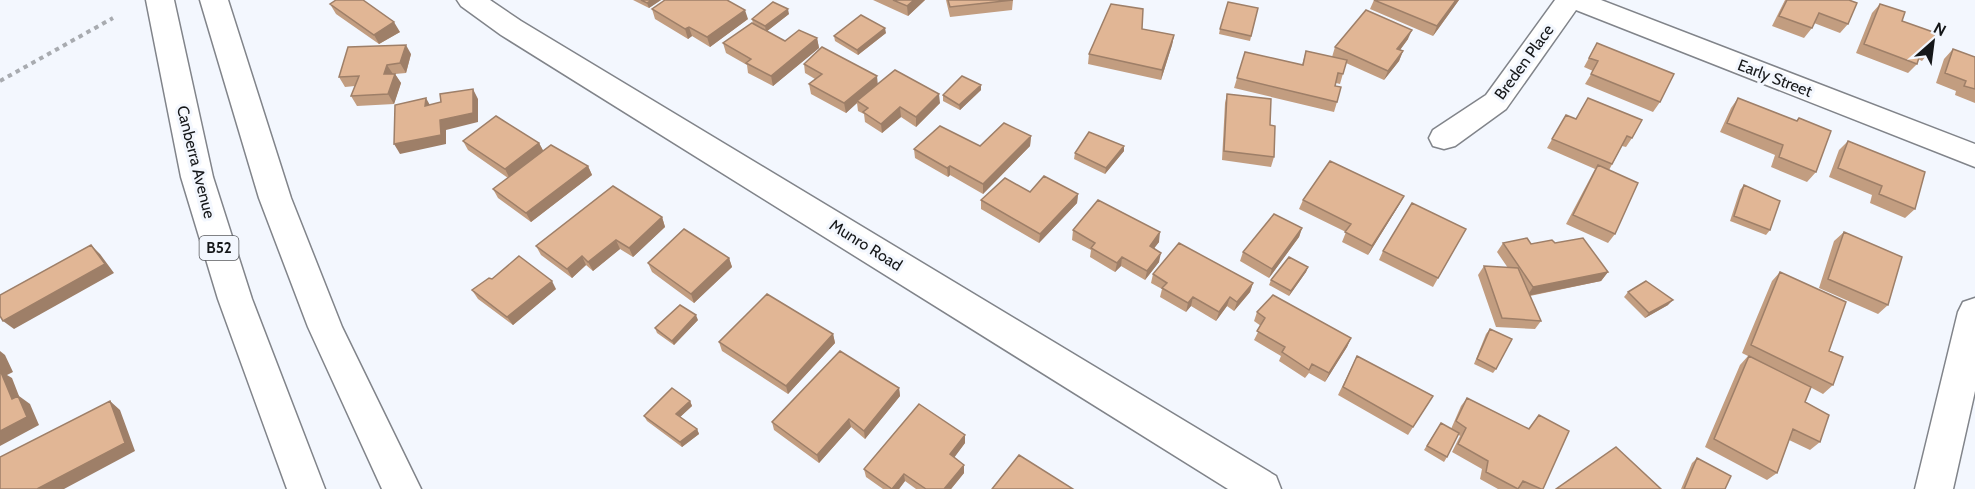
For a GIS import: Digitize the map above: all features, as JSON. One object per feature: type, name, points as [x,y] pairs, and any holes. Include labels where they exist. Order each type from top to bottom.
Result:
[{"type":"main road","name":"Canberra Avenue","points":[[160,0],[197,177],[235,299],[306,489]]},
{"type":"main road","points":[[214,0],[276,198],[325,327],[402,489]]},
{"type":"main road","points":[[227,0],[231,56]]},
{"type":"main road","name":"Munro Road","points":[[471,0],[511,28],[1262,489]]},
{"type":"main road","name":"Breden Place","points":[[1444,138],[1496,102],[1569,0]]},
{"type":"main road","name":"Early Street","points":[[1575,0],[1975,156]]},
{"type":"main road","points":[[1934,489],[1975,312]]},
{"type":"path","points":[[0,81],[113,18]]},
{"type":"building","points":[[336,0],[363,0],[394,22],[374,35],[330,4]]},
{"type":"building","points":[[665,0],[727,0],[745,10],[707,37],[689,27],[685,29],[652,9]]},
{"type":"building","points":[[893,0],[914,0],[907,6]]},
{"type":"building","points":[[948,0],[1013,0],[950,7]]},
{"type":"building","points":[[1374,0],[1456,0],[1437,26]]},
{"type":"building","points":[[1787,0],[1849,0],[1857,3],[1848,24],[1819,13],[1812,28],[1779,16]]},
{"type":"building","points":[[773,2],[788,9],[765,26],[752,19]]},
{"type":"building","points":[[1228,2],[1258,8],[1251,36],[1220,29]]},
{"type":"building","points":[[1111,4],[1143,9],[1142,29],[1174,35],[1162,70],[1089,54]]},
{"type":"building","points":[[1880,4],[1905,12],[1902,21],[1936,33],[1930,51],[1922,48],[1917,64],[1864,44]]},
{"type":"building","points":[[1366,10],[1412,30],[1397,49],[1403,51],[1388,71],[1335,47]]},
{"type":"building","points":[[861,15],[885,28],[857,50],[834,36]]},
{"type":"building","points":[[752,23],[785,41],[799,30],[817,38],[771,76],[746,63],[751,59],[723,43]]},
{"type":"building","points":[[1597,43],[1674,74],[1660,102],[1591,74],[1598,61],[1589,58]]},
{"type":"building","points":[[406,45],[400,63],[387,65],[384,74],[395,74],[388,94],[351,96],[359,76],[339,77],[348,47]]},
{"type":"building","points":[[822,47],[877,76],[844,103],[809,84],[822,74],[804,64]]},
{"type":"building","points":[[1953,49],[1975,57],[1975,89],[1964,86],[1966,81],[1945,73]]},
{"type":"building","points":[[1306,51],[1347,60],[1343,74],[1338,73],[1335,86],[1341,87],[1337,102],[1237,78],[1245,52],[1303,65]]},
{"type":"building","points":[[895,70],[939,94],[916,117],[900,107],[881,124],[863,112],[868,108],[857,101]]},
{"type":"building","points":[[962,76],[981,85],[959,105],[943,95]]},
{"type":"building","points":[[473,89],[473,113],[440,120],[441,135],[394,144],[395,105],[426,98],[425,106],[441,102],[440,94]]},
{"type":"building","points":[[1227,94],[1271,99],[1270,125],[1275,126],[1274,157],[1224,151]]},
{"type":"building","points":[[1588,98],[1642,120],[1632,138],[1627,136],[1612,164],[1552,139],[1566,115],[1576,119]]},
{"type":"building","points":[[1738,98],[1797,121],[1799,118],[1831,131],[1816,172],[1779,157],[1783,145],[1727,123]]},
{"type":"building","points":[[496,116],[539,143],[505,169],[463,141]]},
{"type":"building","points":[[1004,123],[1031,136],[983,184],[950,166],[947,168],[914,149],[940,126],[980,146]]},
{"type":"building","points":[[1089,132],[1124,146],[1106,168],[1075,153]]},
{"type":"building","points":[[1848,141],[1925,172],[1915,209],[1879,194],[1882,186],[1838,168]]},
{"type":"building","points":[[551,145],[588,166],[526,213],[493,189]]},
{"type":"building","points":[[1330,161],[1404,196],[1372,246],[1345,232],[1351,224],[1303,200]]},
{"type":"building","points":[[1598,165],[1638,183],[1615,234],[1573,215]]},
{"type":"building","points":[[1044,176],[1078,194],[1040,234],[981,200],[1005,178],[1030,192]]},
{"type":"building","points":[[1744,185],[1780,201],[1770,230],[1734,216]]},
{"type":"building","points":[[613,186],[662,217],[629,248],[616,240],[588,262],[582,256],[567,269],[536,246]]},
{"type":"building","points":[[1098,200],[1160,232],[1150,246],[1161,253],[1147,271],[1122,257],[1117,263],[1091,248],[1095,243],[1073,230]]},
{"type":"building","points":[[1412,203],[1466,229],[1438,278],[1383,251]]},
{"type":"building","points":[[1274,214],[1302,228],[1272,269],[1243,252]]},
{"type":"building","points":[[684,229],[729,258],[691,294],[648,263]]},
{"type":"building","points":[[1844,232],[1902,257],[1888,305],[1828,279]]},
{"type":"building","points":[[1527,238],[1531,244],[1583,238],[1608,272],[1533,287],[1503,243]]},
{"type":"building","points":[[1179,243],[1253,283],[1237,302],[1230,297],[1219,312],[1193,297],[1188,303],[1162,288],[1167,283],[1153,274]]},
{"type":"building","points":[[91,245],[105,264],[3,321],[0,316],[0,295]]},
{"type":"building","points":[[519,256],[552,281],[507,317],[472,290],[489,278],[492,279]]},
{"type":"building","points":[[1289,257],[1308,267],[1291,291],[1271,280]]},
{"type":"building","points":[[1484,266],[1518,268],[1541,321],[1502,318]]},
{"type":"building","points":[[1780,272],[1846,302],[1829,351],[1843,357],[1833,385],[1751,345]]},
{"type":"building","points":[[1646,281],[1673,300],[1649,313],[1628,292]]},
{"type":"building","points":[[767,294],[833,334],[786,386],[719,342]]},
{"type":"building","points":[[1273,295],[1351,338],[1329,373],[1312,364],[1309,370],[1282,352],[1285,347],[1257,331],[1265,318],[1257,312]]},
{"type":"building","points":[[680,305],[696,315],[672,341],[655,328]]},
{"type":"building","points":[[1490,329],[1512,339],[1496,369],[1477,359]]},
{"type":"building","points":[[840,351],[899,388],[864,431],[849,419],[817,455],[772,422]]},
{"type":"building","points":[[1357,356],[1433,396],[1413,427],[1343,387]]},
{"type":"building","points":[[1749,356],[1811,387],[1805,402],[1829,415],[1820,442],[1793,429],[1777,473],[1714,439]]},
{"type":"building","points":[[0,370],[12,399],[18,396],[27,417],[0,431]]},
{"type":"building","points":[[672,388],[690,401],[676,414],[697,429],[680,442],[644,416]]},
{"type":"building","points":[[1467,398],[1529,429],[1539,415],[1569,431],[1543,489],[1523,481],[1518,489],[1486,472],[1488,461],[1458,444],[1466,428],[1456,421]]},
{"type":"building","points":[[110,401],[125,443],[37,489],[0,489],[0,457]]},
{"type":"building","points":[[919,404],[965,435],[950,454],[964,465],[944,489],[926,489],[904,474],[892,489],[864,469]]},
{"type":"building","points":[[1441,423],[1459,433],[1447,457],[1427,446]]},
{"type":"building","points":[[1616,447],[1661,489],[1556,489]]},
{"type":"building","points":[[1019,455],[1073,489],[992,489]]},
{"type":"building","points":[[1697,458],[1731,476],[1725,489],[1684,489]]}]
